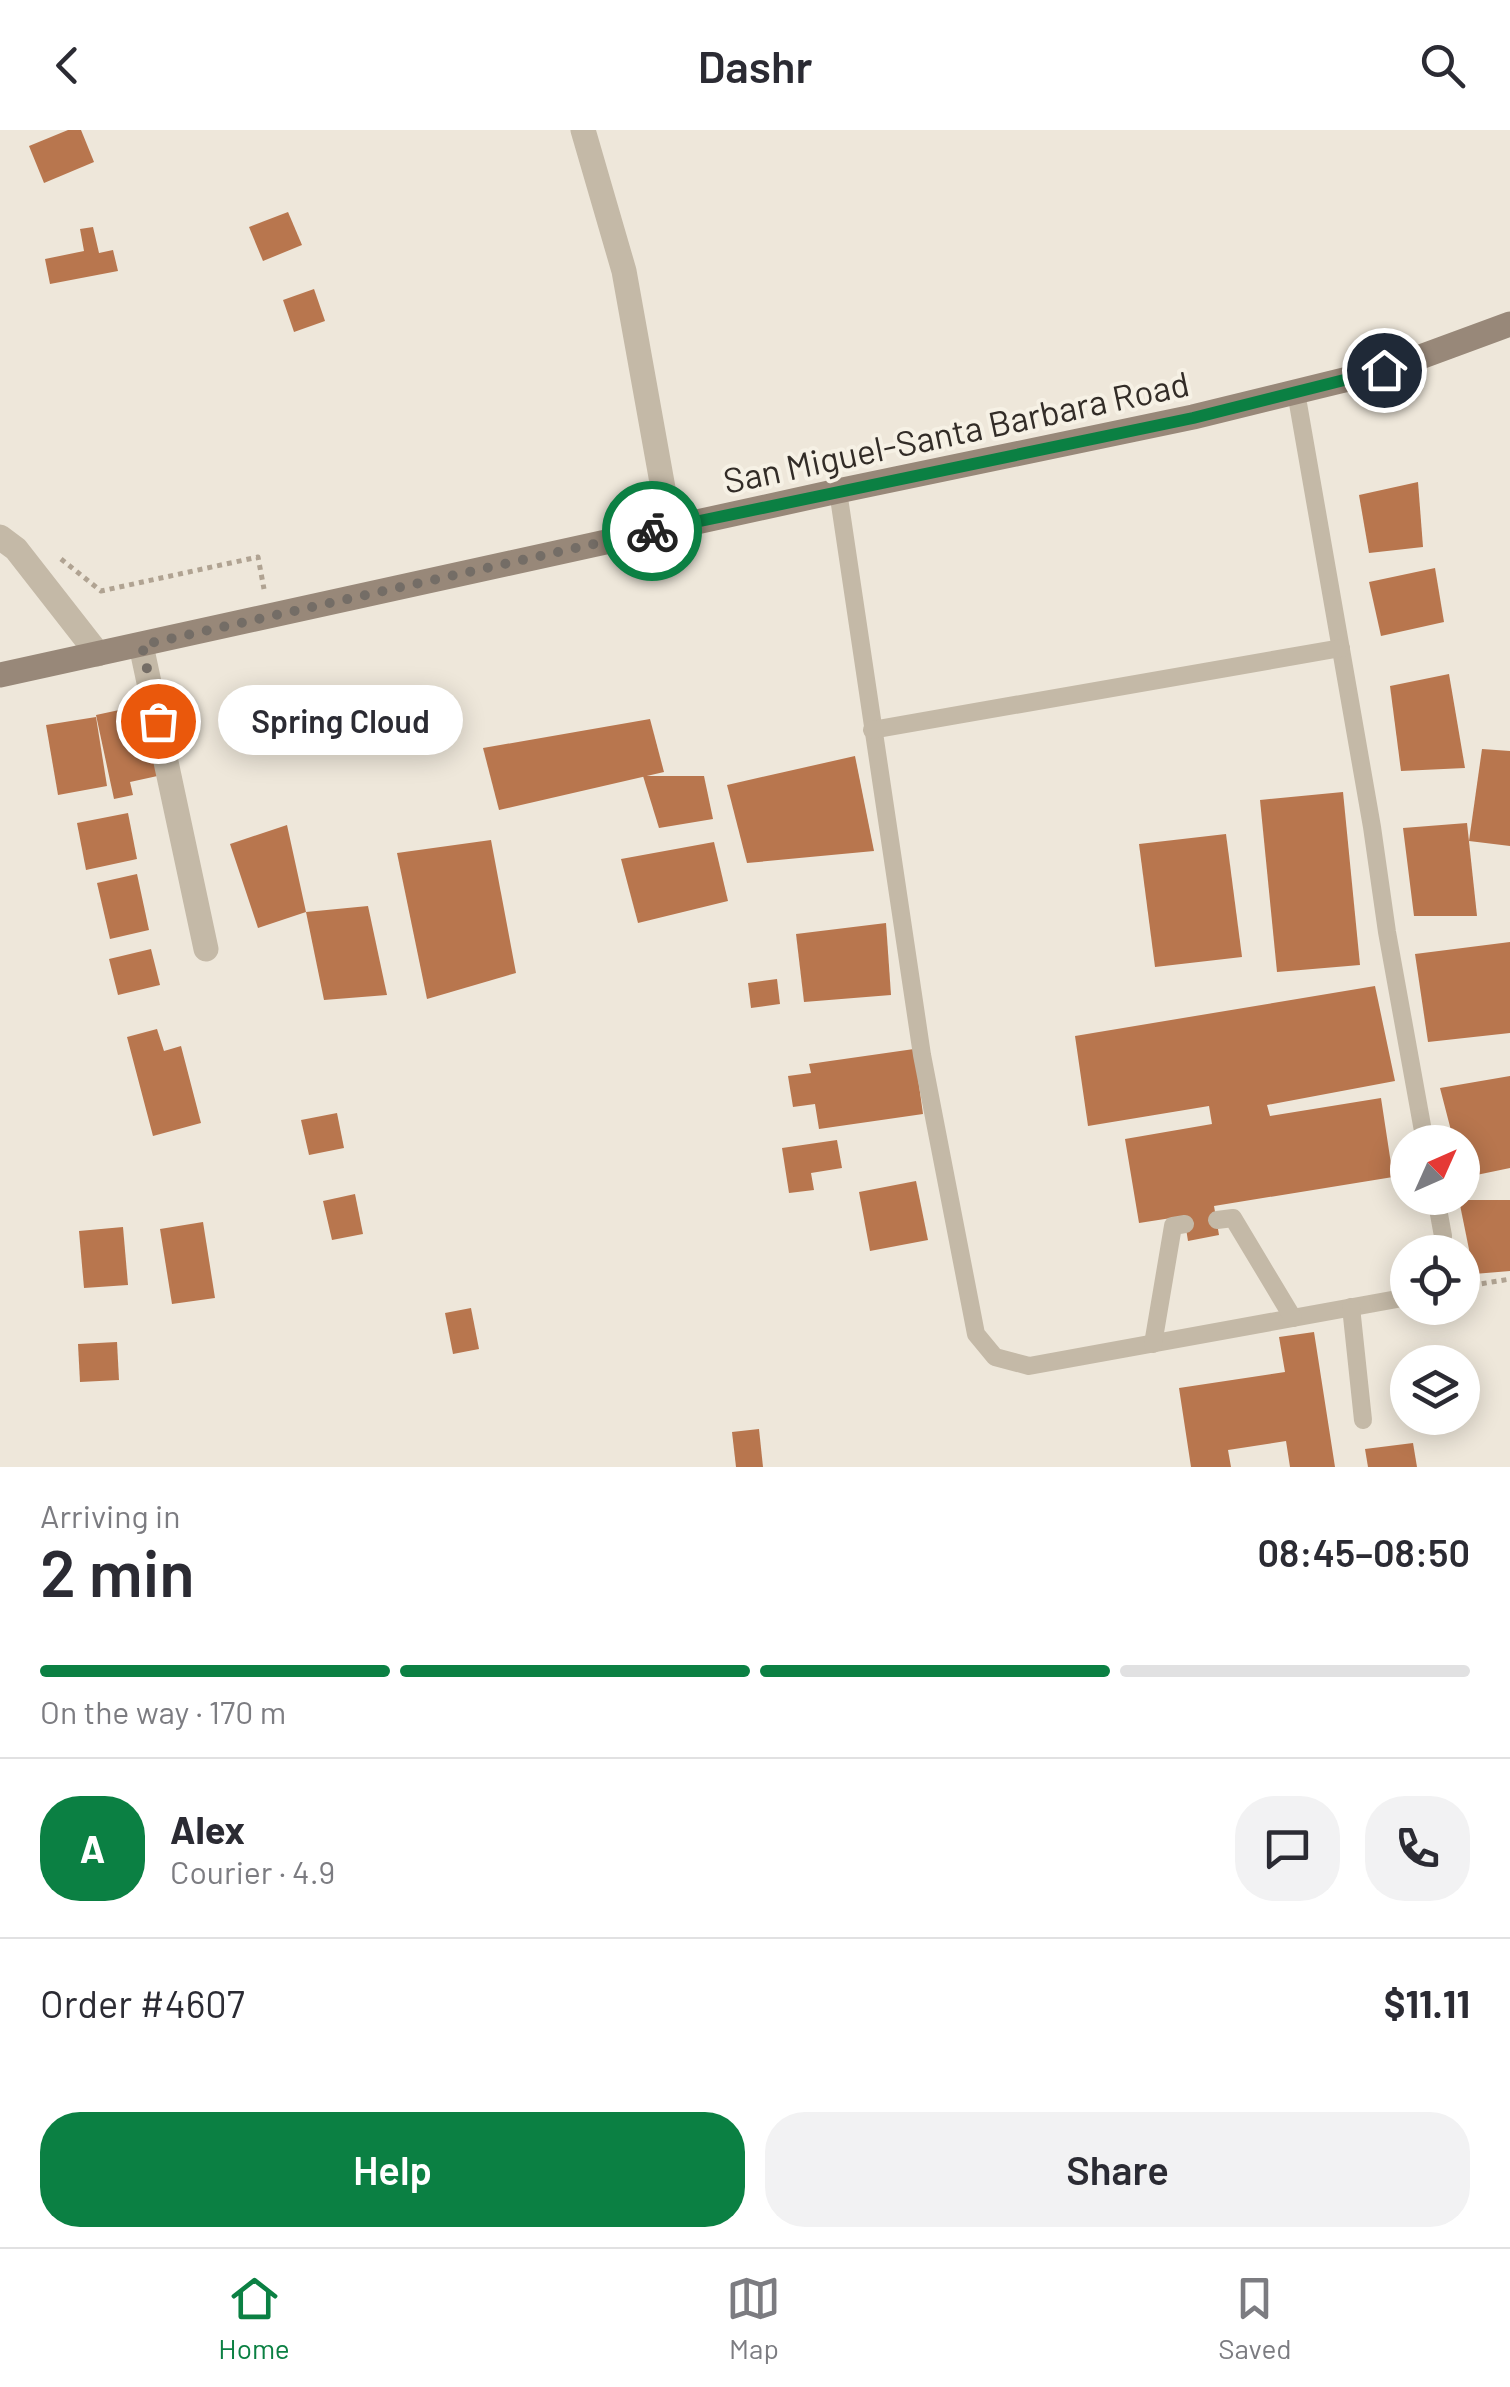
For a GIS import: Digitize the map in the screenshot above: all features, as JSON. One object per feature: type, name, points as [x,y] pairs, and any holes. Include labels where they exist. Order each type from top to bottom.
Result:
[{"type":"main road","name":"San Miguel-Santa Barbara Road","points":[[0,675],[838,490],[1193,418],[1384,370],[1510,324]]},
{"type":"street","points":[[583,130],[624,270],[670,527]]},
{"type":"street","points":[[0,537],[16,549],[98,654]]},
{"type":"street","points":[[142,645],[206,949]]},
{"type":"lane","points":[[1296,392],[1372,827],[1386,932],[1423,1125]]},
{"type":"lane","points":[[838,490],[922,1055],[976,1334],[994,1358],[1030,1366],[1390,1300]]},
{"type":"lane","points":[[872,730],[1341,648]]},
{"type":"lane","points":[[1216,1220],[1233,1218],[1293,1318]]},
{"type":"lane","points":[[1152,1344],[1172,1226],[1185,1224]]},
{"type":"lane","points":[[1351,1307],[1363,1420]]},
{"type":"path","points":[[50,550],[100,591],[258,557],[269,616]]},
{"type":"path","points":[[1480,1285],[1510,1279]]},
{"type":"building","points":[[68,130],[81,130],[94,162],[44,183],[29,146]]},
{"type":"building","points":[[288,212],[302,245],[263,261],[249,227]]},
{"type":"building","points":[[93,227],[99,253],[113,250],[118,271],[50,284],[45,259],[84,251],[80,229]]},
{"type":"building","points":[[314,289],[325,321],[294,332],[283,300]]},
{"type":"building","points":[[1418,482],[1423,547],[1369,553],[1359,495]]},
{"type":"building","points":[[1435,568],[1444,622],[1381,636],[1369,582]]},
{"type":"building","points":[[1449,674],[1465,768],[1401,771],[1390,686]]},
{"type":"building","points":[[147,704],[162,775],[130,782],[133,795],[114,799],[96,715]]},
{"type":"building","points":[[96,717],[107,786],[58,795],[46,725]]},
{"type":"building","points":[[650,719],[664,772],[499,810],[483,748]]},
{"type":"building","points":[[1482,749],[1510,751],[1510,846],[1469,841]]},
{"type":"building","points":[[855,756],[874,851],[747,863],[727,785]]},
{"type":"building","points":[[643,776],[704,776],[713,819],[659,828]]},
{"type":"building","points":[[1343,792],[1360,965],[1277,972],[1260,800]]},
{"type":"building","points":[[128,813],[137,859],[86,870],[77,823]]},
{"type":"building","points":[[1467,823],[1477,916],[1414,916],[1403,828]]},
{"type":"building","points":[[287,825],[306,912],[258,928],[230,844]]},
{"type":"building","points":[[1226,834],[1242,957],[1155,967],[1139,844]]},
{"type":"building","points":[[491,840],[516,973],[427,999],[397,853]]},
{"type":"building","points":[[714,842],[728,901],[638,923],[621,859]]},
{"type":"building","points":[[137,874],[149,930],[110,939],[97,883]]},
{"type":"building","points":[[368,906],[387,995],[324,1000],[306,912]]},
{"type":"building","points":[[886,923],[891,995],[804,1002],[796,934]]},
{"type":"building","points":[[1510,942],[1510,1033],[1428,1042],[1415,954]]},
{"type":"building","points":[[151,949],[160,985],[118,995],[109,959]]},
{"type":"building","points":[[777,979],[780,1004],[751,1008],[748,983]]},
{"type":"building","points":[[1375,986],[1395,1081],[1267,1105],[1270,1116],[1381,1098],[1390,1177],[1214,1206],[1219,1235],[1188,1241],[1184,1216],[1139,1223],[1125,1139],[1212,1124],[1209,1106],[1088,1126],[1075,1036]]},
{"type":"building","points":[[157,1029],[164,1051],[181,1046],[201,1123],[153,1136],[127,1037]]},
{"type":"building","points":[[914,1049],[923,1114],[819,1129],[815,1104],[793,1107],[788,1076],[811,1073],[809,1064]]},
{"type":"building","points":[[1510,1076],[1510,1168],[1480,1174],[1480,1125],[1450,1125],[1440,1088]]},
{"type":"building","points":[[337,1113],[344,1148],[309,1155],[301,1120]]},
{"type":"building","points":[[837,1140],[842,1168],[811,1173],[814,1190],[789,1193],[782,1148]]},
{"type":"building","points":[[916,1181],[928,1240],[870,1251],[859,1192]]},
{"type":"building","points":[[355,1194],[363,1234],[332,1240],[323,1201]]},
{"type":"building","points":[[1480,1200],[1510,1200],[1510,1271],[1480,1274],[1480,1235],[1466,1235],[1462,1215],[1480,1215]]},
{"type":"building","points":[[203,1222],[215,1298],[172,1304],[160,1229]]},
{"type":"building","points":[[123,1227],[128,1285],[84,1288],[79,1231]]},
{"type":"building","points":[[471,1308],[479,1349],[453,1354],[445,1313]]},
{"type":"building","points":[[1314,1332],[1335,1467],[1290,1467],[1286,1441],[1228,1450],[1231,1467],[1191,1467],[1179,1388],[1285,1372],[1279,1337]]},
{"type":"building","points":[[117,1342],[119,1380],[80,1382],[78,1344]]},
{"type":"building","points":[[759,1429],[763,1467],[736,1467],[732,1432]]},
{"type":"building","points":[[1413,1443],[1417,1467],[1368,1467],[1365,1449]]},
{"type":"way so far","points":[[158,721],[142,645],[652,531]]},
{"type":"place","name":"Spring Cloud","points":[[158,721]]},
{"type":"route","points":[[652,531],[1193,418],[1384,370]]}]
